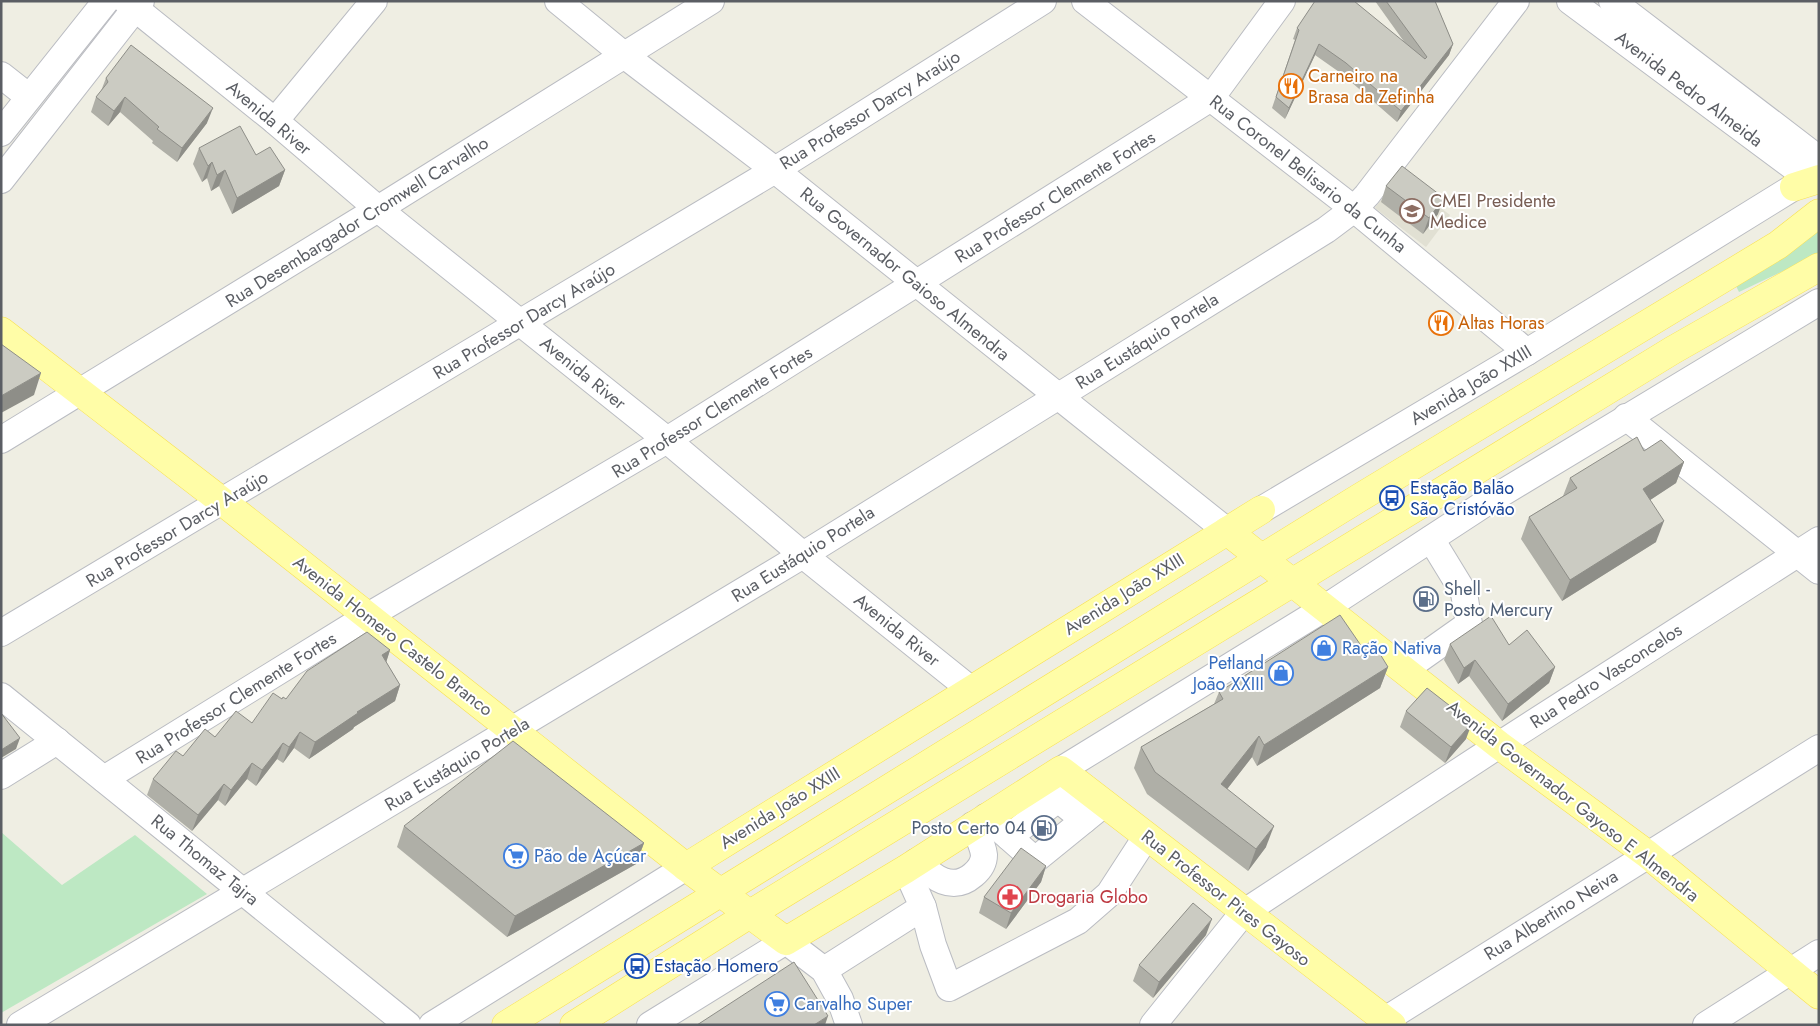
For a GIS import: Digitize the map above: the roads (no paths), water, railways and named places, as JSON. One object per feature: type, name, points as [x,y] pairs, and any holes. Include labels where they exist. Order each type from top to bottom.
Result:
[{"type":"main road","points":[[506,1025],[1261,558],[1778,245],[1819,213]]},
{"type":"main road","points":[[574,1025],[750,914],[1673,350],[1819,267]]},
{"type":"main road","name":"Avenida Homero Castelo Branco","points":[[1,331],[368,616],[686,867],[786,941]]},
{"type":"main road","name":"Avenida João XXIII","points":[[686,867],[1261,510]]},
{"type":"main road","name":"Avenida Governador Gayoso E Almendra","points":[[1227,531],[1499,745],[1648,854],[1788,972],[1819,995]]},
{"type":"main road","points":[[786,941],[1061,770]]},
{"type":"main road","name":"Rua Professor Pires Gayoso","points":[[1061,770],[1094,812],[1146,837],[1388,1022]]},
{"type":"street","points":[[1,133],[106,1]]},
{"type":"street","name":"Rua Governador Gaioso Almendra","points":[[558,1],[624,55],[775,170],[1227,531]]},
{"type":"street","name":"Rua Desembargador Cromwell Carvalho","points":[[1,440],[378,209],[711,1]]},
{"type":"street","name":"Rua Professor Darcy Araújo","points":[[1,633],[775,170],[1042,1]]},
{"type":"street","name":"Rua Coronel Belisario da Cunha","points":[[1085,1],[1354,209],[1527,352]]},
{"type":"street","name":"Rua Professor Clemente Fortes","points":[[104,779],[368,616],[667,440],[917,285],[1211,98],[1282,1]]},
{"type":"street","name":"Rua Eustáquio Portela","points":[[20,1025],[804,555],[1326,230],[1354,209],[1516,1]]},
{"type":"street","name":"Avenida Pedro Almeida","points":[[1570,1],[1812,174]]},
{"type":"street","name":"Avenida Pedro Almeida","points":[[1612,1],[1812,174]]},
{"type":"street","points":[[1,180],[134,3]]},
{"type":"street","name":"Avenida River","points":[[134,3],[378,209],[667,440],[804,555],[970,689]]},
{"type":"street","points":[[275,121],[374,3]]},
{"type":"street","points":[[1,75],[29,97]]},
{"type":"street","name":"Avenida João XXIII","points":[[1261,510],[1527,352],[1812,174]]},
{"type":"street","points":[[1061,770],[1325,608],[1431,538],[1626,417],[1819,302]]},
{"type":"street","points":[[1626,417],[1808,547],[1819,571]]},
{"type":"street","points":[[1404,670],[1469,624],[1464,593],[1431,538]]},
{"type":"street","name":"Rua Pedro Vasconcelos","points":[[1152,1025],[1243,913],[1499,745],[1808,547]]},
{"type":"street","name":"Rua Thomaz Tajra","points":[[1,696],[408,1025]]},
{"type":"street","points":[[1,776],[57,741]]},
{"type":"street","name":"Rua Albertino Neiva","points":[[1388,1022],[1648,854],[1819,748]]},
{"type":"street","points":[[1009,837],[1058,799],[1094,812]]},
{"type":"street","points":[[979,821],[1009,837],[1035,860],[1094,812]]},
{"type":"street","points":[[911,865],[935,879],[951,884],[966,881],[980,869],[984,855],[979,821]]},
{"type":"street","points":[[911,865],[933,944],[949,988],[1078,921],[1109,894],[1146,837]]},
{"type":"street","name":"Avenida João XXIII","points":[[432,1025],[686,867]]},
{"type":"street","points":[[824,970],[923,907]]},
{"type":"street","points":[[650,1025],[786,941],[824,970],[840,999],[849,1025]]},
{"type":"street","points":[[1706,1025],[1819,953]]},
{"type":"place","name":"Carneiro na Brasa da Zefinha","points":[[1291,86]]},
{"type":"place","name":"CMEI Presidente Medice","points":[[1412,211]]},
{"type":"place","name":"Altas Horas","points":[[1441,323]]},
{"type":"place","name":"Estação Balão São Cristóvão","points":[[1392,498]]},
{"type":"place","name":"Shell - Posto Mercury","points":[[1426,599]]},
{"type":"place","name":"Ração Nativa","points":[[1324,648]]},
{"type":"place","name":"Petland João XXIII","points":[[1281,673]]},
{"type":"place","name":"Posto Certo 04","points":[[1044,828]]},
{"type":"place","name":"Pão de Açúcar","points":[[516,856]]},
{"type":"place","name":"Drogaria Globo","points":[[1010,897]]},
{"type":"place","name":"Estação Homero","points":[[637,966]]},
{"type":"place","name":"Carvalho Super","points":[[777,1004]]}]
